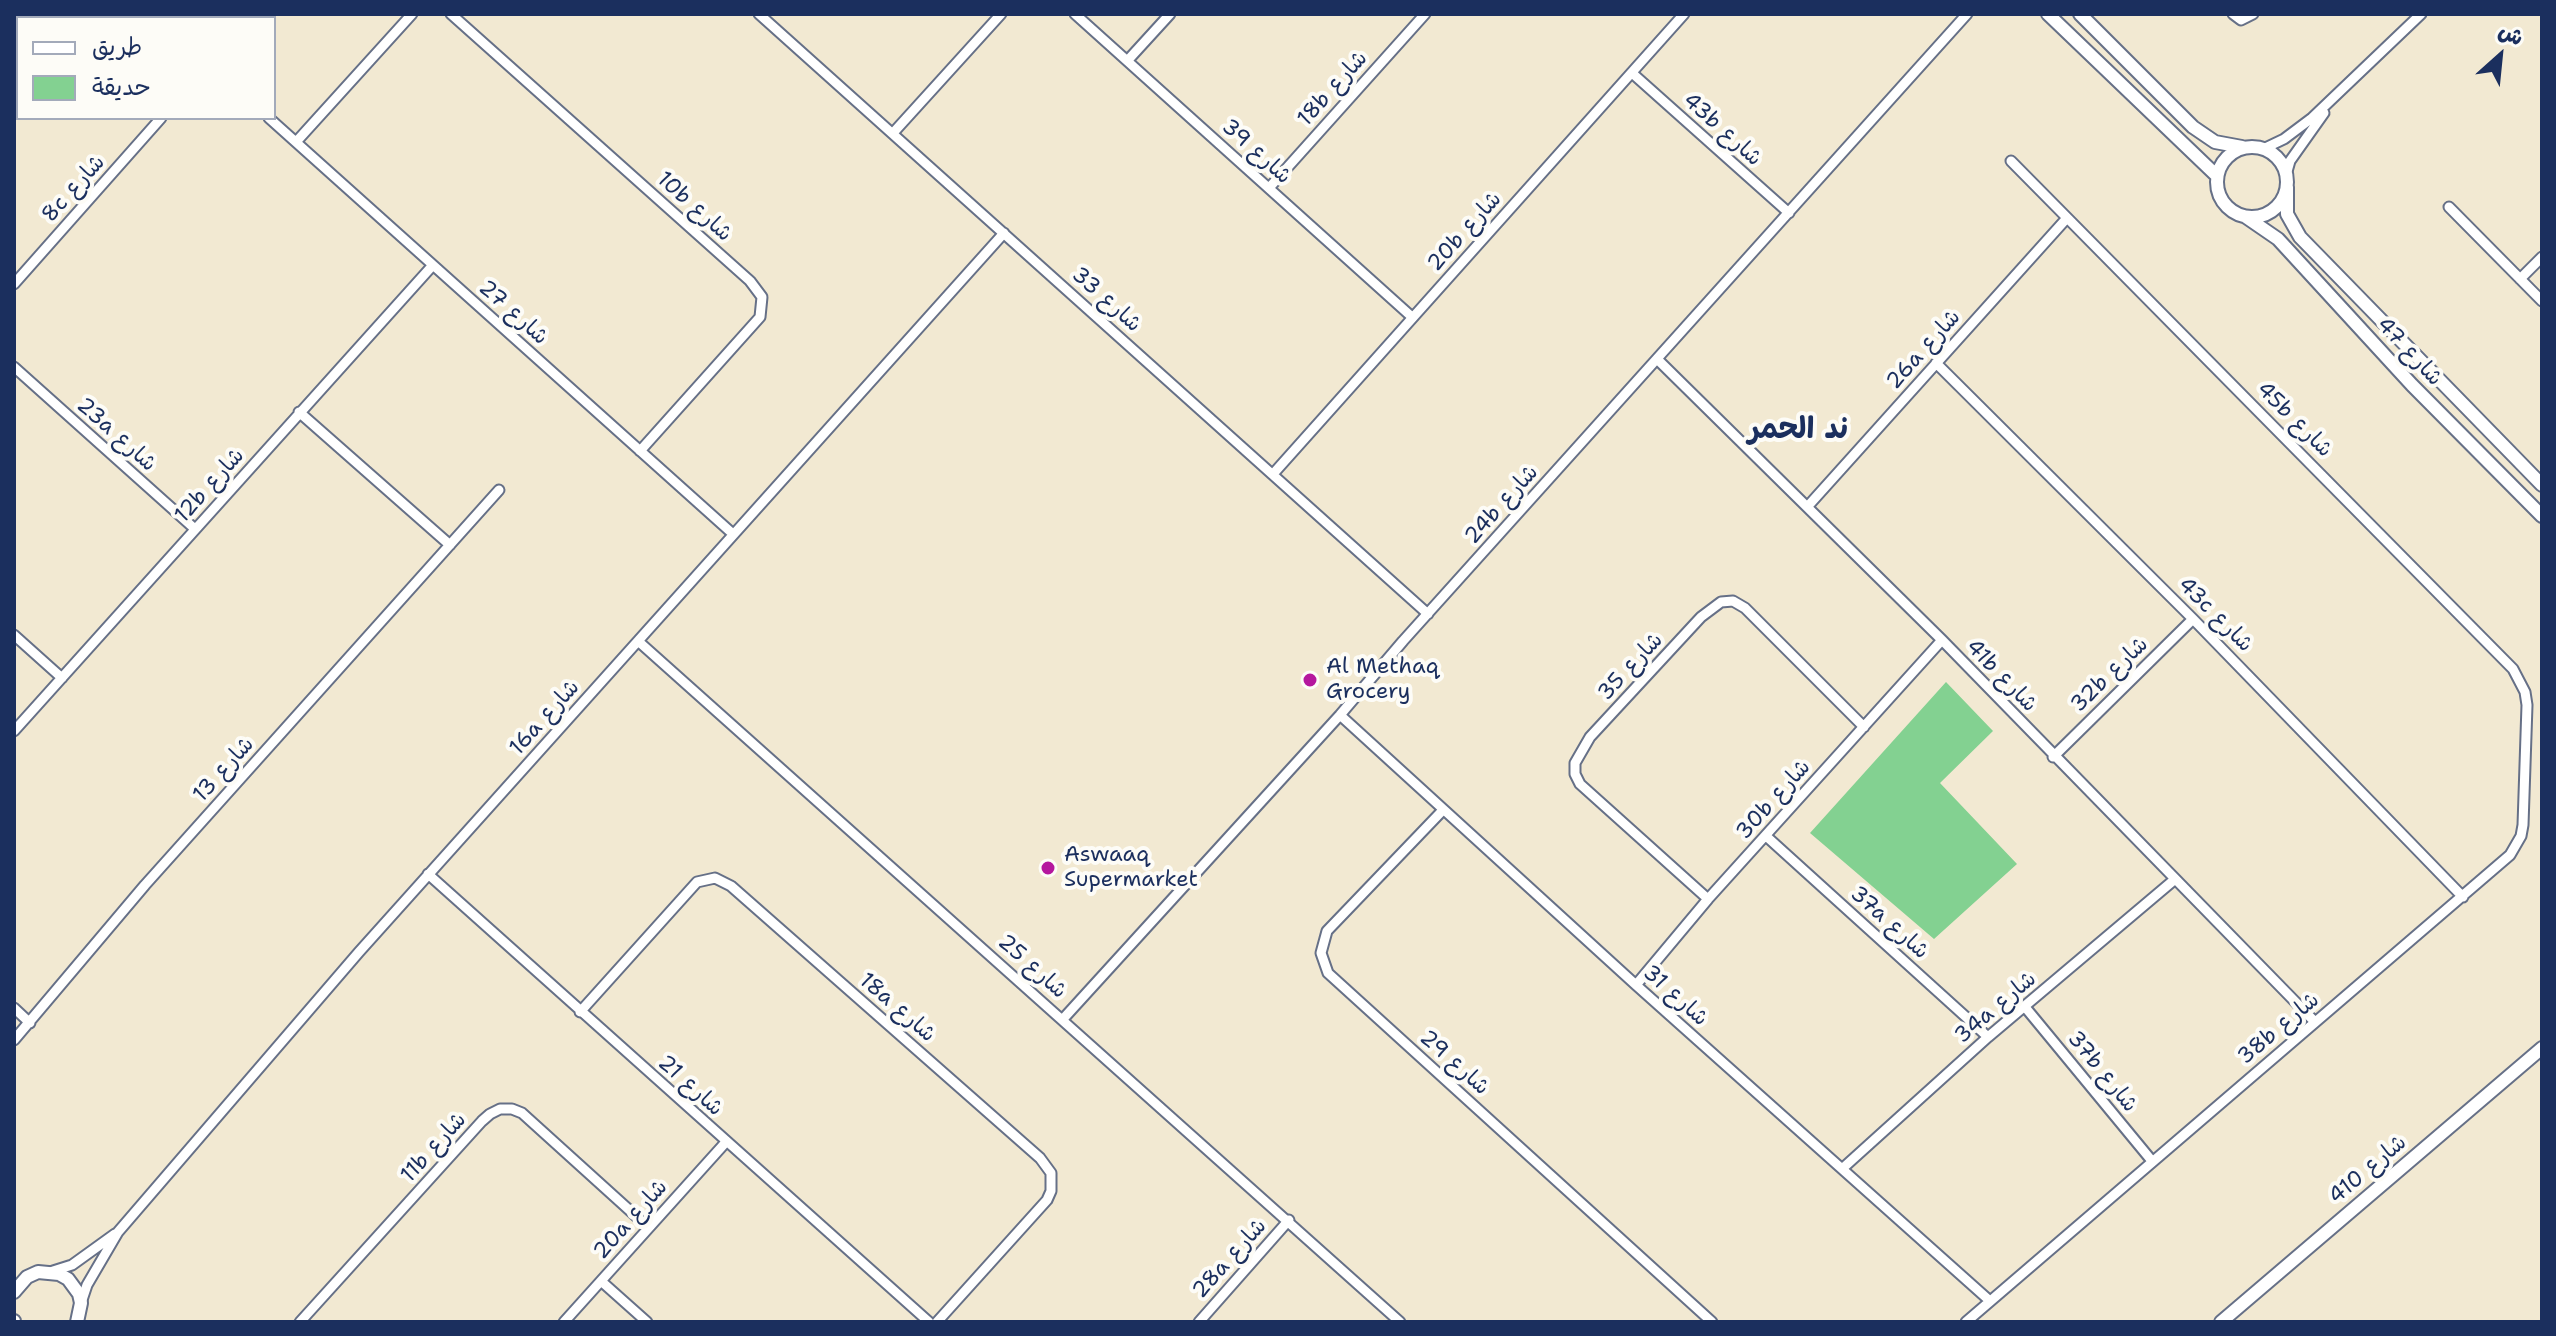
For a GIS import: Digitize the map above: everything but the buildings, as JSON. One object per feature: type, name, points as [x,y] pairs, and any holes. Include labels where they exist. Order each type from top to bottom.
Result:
[{"type":"street","points":[[296,142],[412,14]]},
{"type":"street","name":"10b شارع","points":[[451,14],[750,281],[762,297],[760,317],[640,451]]},
{"type":"street","name":"شارع 33","points":[[759,14],[1428,614]]},
{"type":"street","points":[[893,133],[1001,14]]},
{"type":"street","name":"شارع 39","points":[[1075,14],[1412,317]]},
{"type":"street","points":[[1128,60],[1170,14]]},
{"type":"street","name":"18b شارع","points":[[1269,188],[1425,14]]},
{"type":"street","name":"20b شارع","points":[[1273,474],[1684,14]]},
{"type":"street","name":"24b شارع","points":[[1063,1019],[1340,715],[1967,14]]},
{"type":"street","points":[[2048,14],[2217,176],[2222,200],[2228,208],[2246,217],[2257,217],[2277,207],[2290,161],[2339,95]]},
{"type":"street","points":[[2080,14],[2203,136],[2227,146],[2263,149],[2282,164],[2286,181]]},
{"type":"street","points":[[2233,14],[2241,20],[2253,14]]},
{"type":"street","points":[[2263,149],[2295,131],[2339,95],[2421,14]]},
{"type":"street","name":"43b شارع","points":[[1632,73],[1789,213]]},
{"type":"street","name":"8c شارع","points":[[14,284],[159,120]]},
{"type":"street","name":"شارع 27","points":[[271,120],[733,534]]},
{"type":"street","points":[[2217,176],[2225,160],[2245,147]]},
{"type":"street","name":"45b شارع","points":[[2011,161],[2513,669],[2525,692],[2527,718]]},
{"type":"street","name":"شارع 47","points":[[2286,181],[2287,214],[2300,237],[2542,485]]},
{"type":"street","points":[[2449,207],[2542,301]]},
{"type":"street","name":"شارع 47","points":[[2246,217],[2278,239],[2412,385],[2542,516]]},
{"type":"street","name":"26a شارع","points":[[1808,506],[2067,218]]},
{"type":"street","name":"16a شارع","points":[[80,1316],[91,1277],[118,1232],[428,874],[1004,233]]},
{"type":"street","points":[[2520,279],[2542,257]]},
{"type":"street","name":"12b شارع","points":[[14,731],[433,265]]},
{"type":"street","name":"41b شارع","points":[[1657,359],[1942,640],[2315,1022]]},
{"type":"street","name":"43c شارع","points":[[1936,363],[2193,619],[2463,897]]},
{"type":"street","name":"23a شارع","points":[[14,367],[195,529]]},
{"type":"street","points":[[299,412],[450,545]]},
{"type":"street","name":"شارع 13","points":[[14,1040],[155,874],[499,490]]},
{"type":"street","name":"شارع 35","points":[[1708,899],[1580,784],[1575,774],[1575,763],[1584,745],[1600,726],[1710,608],[1721,602],[1733,601],[1754,616],[1864,727]]},
{"type":"street","name":"32b شارع","points":[[2053,757],[2193,619]]},
{"type":"street","points":[[14,635],[62,678]]},
{"type":"street","name":"30b شارع","points":[[1636,985],[1708,899],[1942,640]]},
{"type":"street","name":"شارع 25","points":[[638,641],[1400,1322]]},
{"type":"street","name":"شارع 31","points":[[1340,715],[1990,1301]]},
{"type":"street","name":"38b شارع","points":[[1966,1322],[2510,855],[2521,836],[2527,718]]},
{"type":"street","name":"شارع 29","points":[[1443,810],[1327,931],[1321,953],[1328,973],[1712,1322]]},
{"type":"street","name":"37a شارع","points":[[1766,836],[1988,1037]]},
{"type":"street","name":"شارع 21","points":[[428,874],[929,1322]]},
{"type":"street","name":"18a شارع","points":[[580,1012],[697,882],[715,878],[731,886],[1040,1158],[1051,1173],[1051,1191],[1047,1200],[937,1322]]},
{"type":"street","name":"34a شارع","points":[[1843,1168],[1988,1037],[2174,880]]},
{"type":"street","name":"37b شارع","points":[[2025,1007],[2152,1161]]},
{"type":"street","points":[[14,1008],[30,1023]]},
{"type":"street","name":"شارع 410","points":[[2221,1322],[2542,1048]]},
{"type":"street","name":"11b شارع","points":[[300,1322],[482,1121],[500,1109],[522,1113],[648,1227]]},
{"type":"street","name":"20a شارع","points":[[564,1322],[726,1142]]},
{"type":"street","name":"28a شارع","points":[[1199,1322],[1289,1220]]},
{"type":"street","name":"16a شارع","points":[[44,1272],[72,1265],[118,1232]]},
{"type":"street","points":[[14,1269],[44,1272],[68,1279],[79,1294],[80,1316]]},
{"type":"street","points":[[14,1292],[27,1277],[44,1272]]},
{"type":"street","points":[[601,1281],[647,1322]]},
{"type":"green space","points":[[1946,682],[1993,731],[1940,783],[2017,864],[1934,939],[1810,833]]},
{"type":"place","name":"Al Methaq Grocery","points":[[1310,680]]},
{"type":"place","name":"Aswaaq Supermarket","points":[[1048,868]]},
{"type":"district","name":"ند الحمر","points":[[1798,430]]}]
